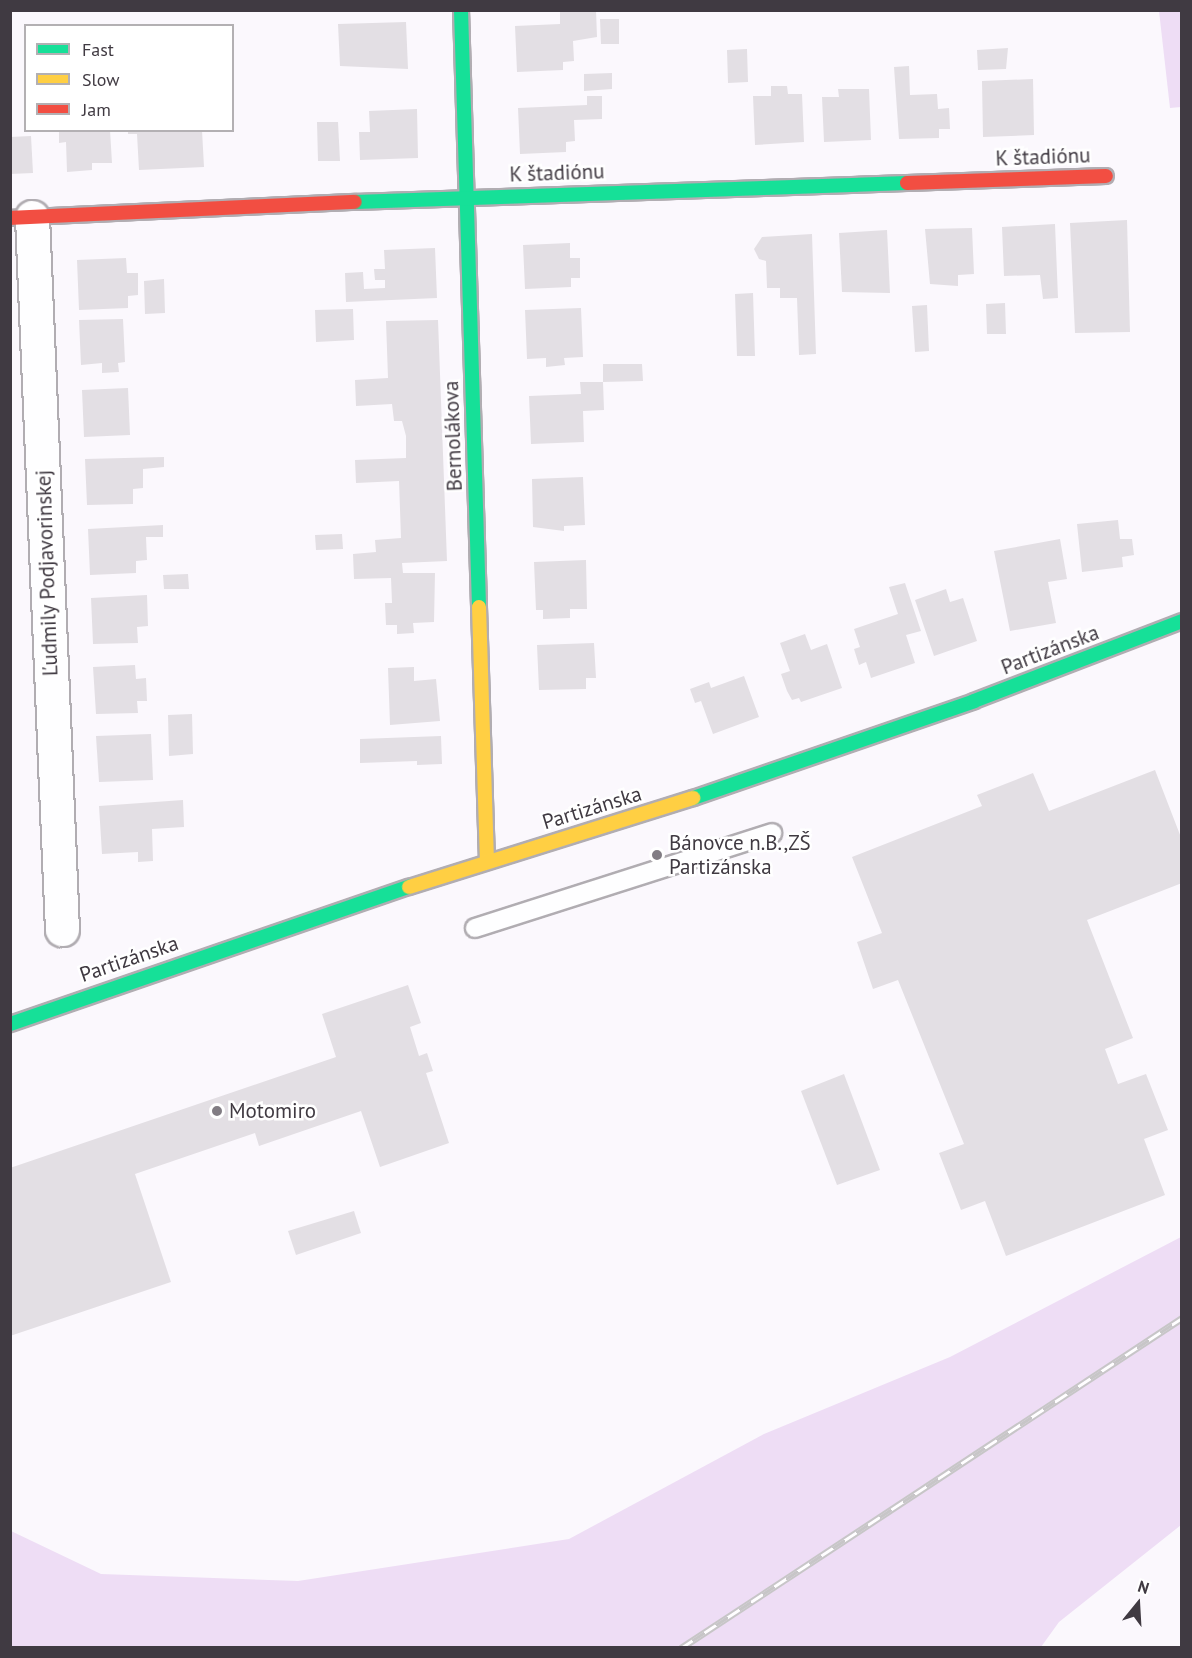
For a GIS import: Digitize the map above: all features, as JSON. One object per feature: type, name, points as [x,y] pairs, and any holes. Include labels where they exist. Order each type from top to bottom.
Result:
[{"type":"street","name":"Bernolákova","points":[[461,10],[487,861]]},
{"type":"street","name":"K štadiónu","points":[[21,217],[467,197],[1106,176]]},
{"type":"street","name":"Ľudmily Podjavorinskej","points":[[21,217],[62,929]]},
{"type":"street","name":"Partizánska","points":[[10,1024],[487,861],[756,778],[974,701],[1182,621]]},
{"type":"lane","points":[[476,928],[772,833]]},
{"type":"shaded area","points":[[1159,11],[1181,11],[1181,107],[1170,108]]},
{"type":"shaded area","points":[[1181,1237],[1181,1525],[1059,1622],[1041,1647],[11,1647],[11,1531],[101,1574],[298,1581],[569,1539],[764,1434],[950,1357]]},
{"type":"building","points":[[596,10],[597,37],[573,41],[574,61],[563,62],[563,70],[517,72],[515,26],[560,24],[560,11]]},
{"type":"building","points":[[600,19],[619,19],[619,44],[601,44]]},
{"type":"building","points":[[406,22],[408,69],[340,66],[338,24]]},
{"type":"building","points":[[1008,48],[1006,69],[978,70],[977,50]]},
{"type":"building","points":[[747,49],[748,82],[728,83],[727,50]]},
{"type":"building","points":[[909,66],[910,95],[937,94],[938,109],[949,108],[950,129],[939,129],[939,138],[899,139],[894,67]]},
{"type":"building","points":[[612,73],[612,89],[584,91],[584,74]]},
{"type":"building","points":[[1033,79],[1034,135],[983,137],[982,81]]},
{"type":"building","points":[[771,86],[787,86],[788,94],[802,94],[804,142],[755,145],[753,96],[771,96]]},
{"type":"building","points":[[838,89],[869,89],[871,140],[824,142],[822,97],[839,97]]},
{"type":"building","points":[[587,96],[602,96],[602,119],[574,120],[575,141],[566,142],[566,152],[520,154],[518,108],[587,105]]},
{"type":"building","points":[[417,109],[418,158],[360,160],[359,132],[370,132],[369,111]]},
{"type":"building","points":[[317,122],[338,122],[340,161],[318,161]]},
{"type":"building","points":[[59,132],[110,132],[112,163],[92,163],[92,170],[67,172],[66,142],[59,143]]},
{"type":"building","points":[[128,132],[202,132],[204,167],[139,170],[137,134],[128,134]]},
{"type":"building","points":[[31,136],[33,173],[10,174],[10,137]]},
{"type":"building","points":[[1127,220],[1130,332],[1075,333],[1070,223]]},
{"type":"building","points":[[1055,224],[1058,298],[1043,299],[1040,275],[1004,276],[1002,227]]},
{"type":"building","points":[[972,228],[974,274],[958,275],[958,286],[930,284],[925,229]]},
{"type":"building","points":[[887,230],[890,293],[842,292],[839,233]]},
{"type":"building","points":[[812,234],[816,354],[799,355],[797,298],[780,298],[780,288],[767,288],[766,261],[759,259],[754,249],[762,237]]},
{"type":"building","points":[[570,243],[570,258],[580,258],[580,278],[571,278],[571,287],[525,289],[523,245]]},
{"type":"building","points":[[435,248],[437,298],[346,302],[345,273],[363,272],[364,289],[385,288],[385,280],[375,280],[374,269],[385,269],[384,250]]},
{"type":"building","points":[[126,258],[127,273],[138,273],[138,295],[128,296],[128,308],[79,310],[77,260]]},
{"type":"building","points":[[164,279],[165,313],[145,314],[144,281]]},
{"type":"building","points":[[753,293],[755,356],[737,356],[735,294]]},
{"type":"building","points":[[1005,303],[1006,334],[987,334],[986,304]]},
{"type":"building","points":[[927,305],[929,351],[915,352],[912,306]]},
{"type":"building","points":[[581,308],[583,357],[564,358],[565,365],[546,367],[546,358],[527,359],[525,310]]},
{"type":"building","points":[[353,309],[354,340],[316,342],[315,310]]},
{"type":"building","points":[[123,319],[125,362],[118,363],[119,372],[102,373],[102,363],[81,365],[79,320]]},
{"type":"building","points":[[438,320],[447,561],[402,563],[403,573],[435,573],[434,622],[413,623],[414,633],[397,634],[397,625],[386,625],[385,603],[392,603],[391,578],[354,579],[353,554],[376,552],[375,540],[401,538],[399,481],[356,483],[355,460],[406,458],[406,436],[402,421],[394,421],[392,404],[356,406],[355,380],[388,378],[386,321]]},
{"type":"building","points":[[603,364],[642,364],[643,381],[603,382]]},
{"type":"building","points":[[580,382],[603,382],[604,410],[583,411],[584,442],[531,444],[529,396],[581,394]]},
{"type":"building","points":[[128,388],[130,435],[84,437],[82,390]]},
{"type":"building","points":[[164,457],[164,467],[143,469],[143,488],[133,489],[133,504],[87,505],[85,459]]},
{"type":"building","points":[[583,477],[585,525],[564,526],[564,531],[533,527],[532,479]]},
{"type":"building","points":[[1118,520],[1120,539],[1132,539],[1134,555],[1122,557],[1123,567],[1082,572],[1077,524]]},
{"type":"building","points":[[163,525],[163,537],[146,537],[147,560],[136,561],[136,573],[90,575],[88,529]]},
{"type":"building","points":[[342,534],[343,549],[316,550],[315,535]]},
{"type":"building","points":[[1060,539],[1067,579],[1048,582],[1056,623],[1010,631],[994,551]]},
{"type":"building","points":[[586,560],[587,609],[570,609],[570,618],[543,619],[543,610],[536,610],[534,562]]},
{"type":"building","points":[[188,574],[189,589],[164,589],[163,575]]},
{"type":"building","points":[[905,583],[921,631],[906,635],[915,663],[871,678],[866,662],[859,665],[854,649],[860,647],[854,629],[898,614],[889,587]]},
{"type":"building","points":[[946,589],[950,602],[963,598],[977,641],[934,656],[915,600]]},
{"type":"building","points":[[147,595],[148,626],[137,627],[138,643],[93,644],[91,598]]},
{"type":"building","points":[[805,634],[811,650],[827,644],[842,688],[801,702],[799,698],[792,700],[787,691],[781,674],[790,671],[780,643]]},
{"type":"building","points":[[594,643],[596,678],[586,678],[586,689],[539,690],[537,645]]},
{"type":"building","points":[[135,665],[136,679],[146,678],[147,701],[137,701],[138,713],[96,714],[93,667]]},
{"type":"building","points":[[414,667],[414,681],[436,679],[440,721],[390,725],[388,668]]},
{"type":"building","points":[[744,676],[759,717],[713,734],[701,701],[695,703],[690,689],[709,682],[711,688]]},
{"type":"building","points":[[192,714],[193,754],[169,756],[168,715]]},
{"type":"building","points":[[151,734],[153,780],[99,782],[96,736]]},
{"type":"building","points":[[441,736],[442,764],[417,765],[417,761],[360,763],[360,739]]},
{"type":"building","points":[[1155,770],[1182,840],[1182,883],[1087,920],[1133,1038],[1105,1049],[1118,1084],[1146,1074],[1168,1130],[1144,1139],[1165,1195],[1006,1256],[985,1201],[961,1210],[939,1153],[964,1144],[898,980],[873,989],[857,942],[882,933],[852,857],[982,806],[977,795],[1033,773],[1049,811]]},
{"type":"building","points":[[183,800],[184,827],[152,829],[153,861],[138,862],[138,852],[102,854],[99,806]]},
{"type":"building","points":[[408,985],[421,1023],[410,1027],[419,1056],[427,1053],[433,1071],[426,1073],[449,1143],[380,1167],[361,1111],[259,1146],[255,1133],[135,1174],[171,1282],[10,1336],[10,1168],[336,1057],[322,1014]]},
{"type":"building","points":[[844,1074],[880,1170],[837,1185],[801,1091]]},
{"type":"building","points":[[354,1211],[361,1233],[296,1255],[288,1231]]},
{"type":"railway","points":[[681,1648],[1182,1318]]},
{"type":"traffic: fast","points":[[461,10],[479,607]]},
{"type":"traffic: fast","points":[[355,202],[907,183]]},
{"type":"traffic: fast","points":[[693,798],[974,701],[1182,621]]},
{"type":"traffic: fast","points":[[10,1024],[409,887]]},
{"type":"traffic: slow","points":[[479,607],[487,861]]},
{"type":"traffic: slow","points":[[409,887],[693,798]]},
{"type":"traffic: jam","points":[[907,183],[1106,176]]},
{"type":"traffic: jam","points":[[10,218],[355,202]]},
{"type":"place","name":"Bánovce n.B.,ZŠ Partizánska","points":[[657,855]]},
{"type":"place","name":"Motomiro","points":[[217,1111]]}]
